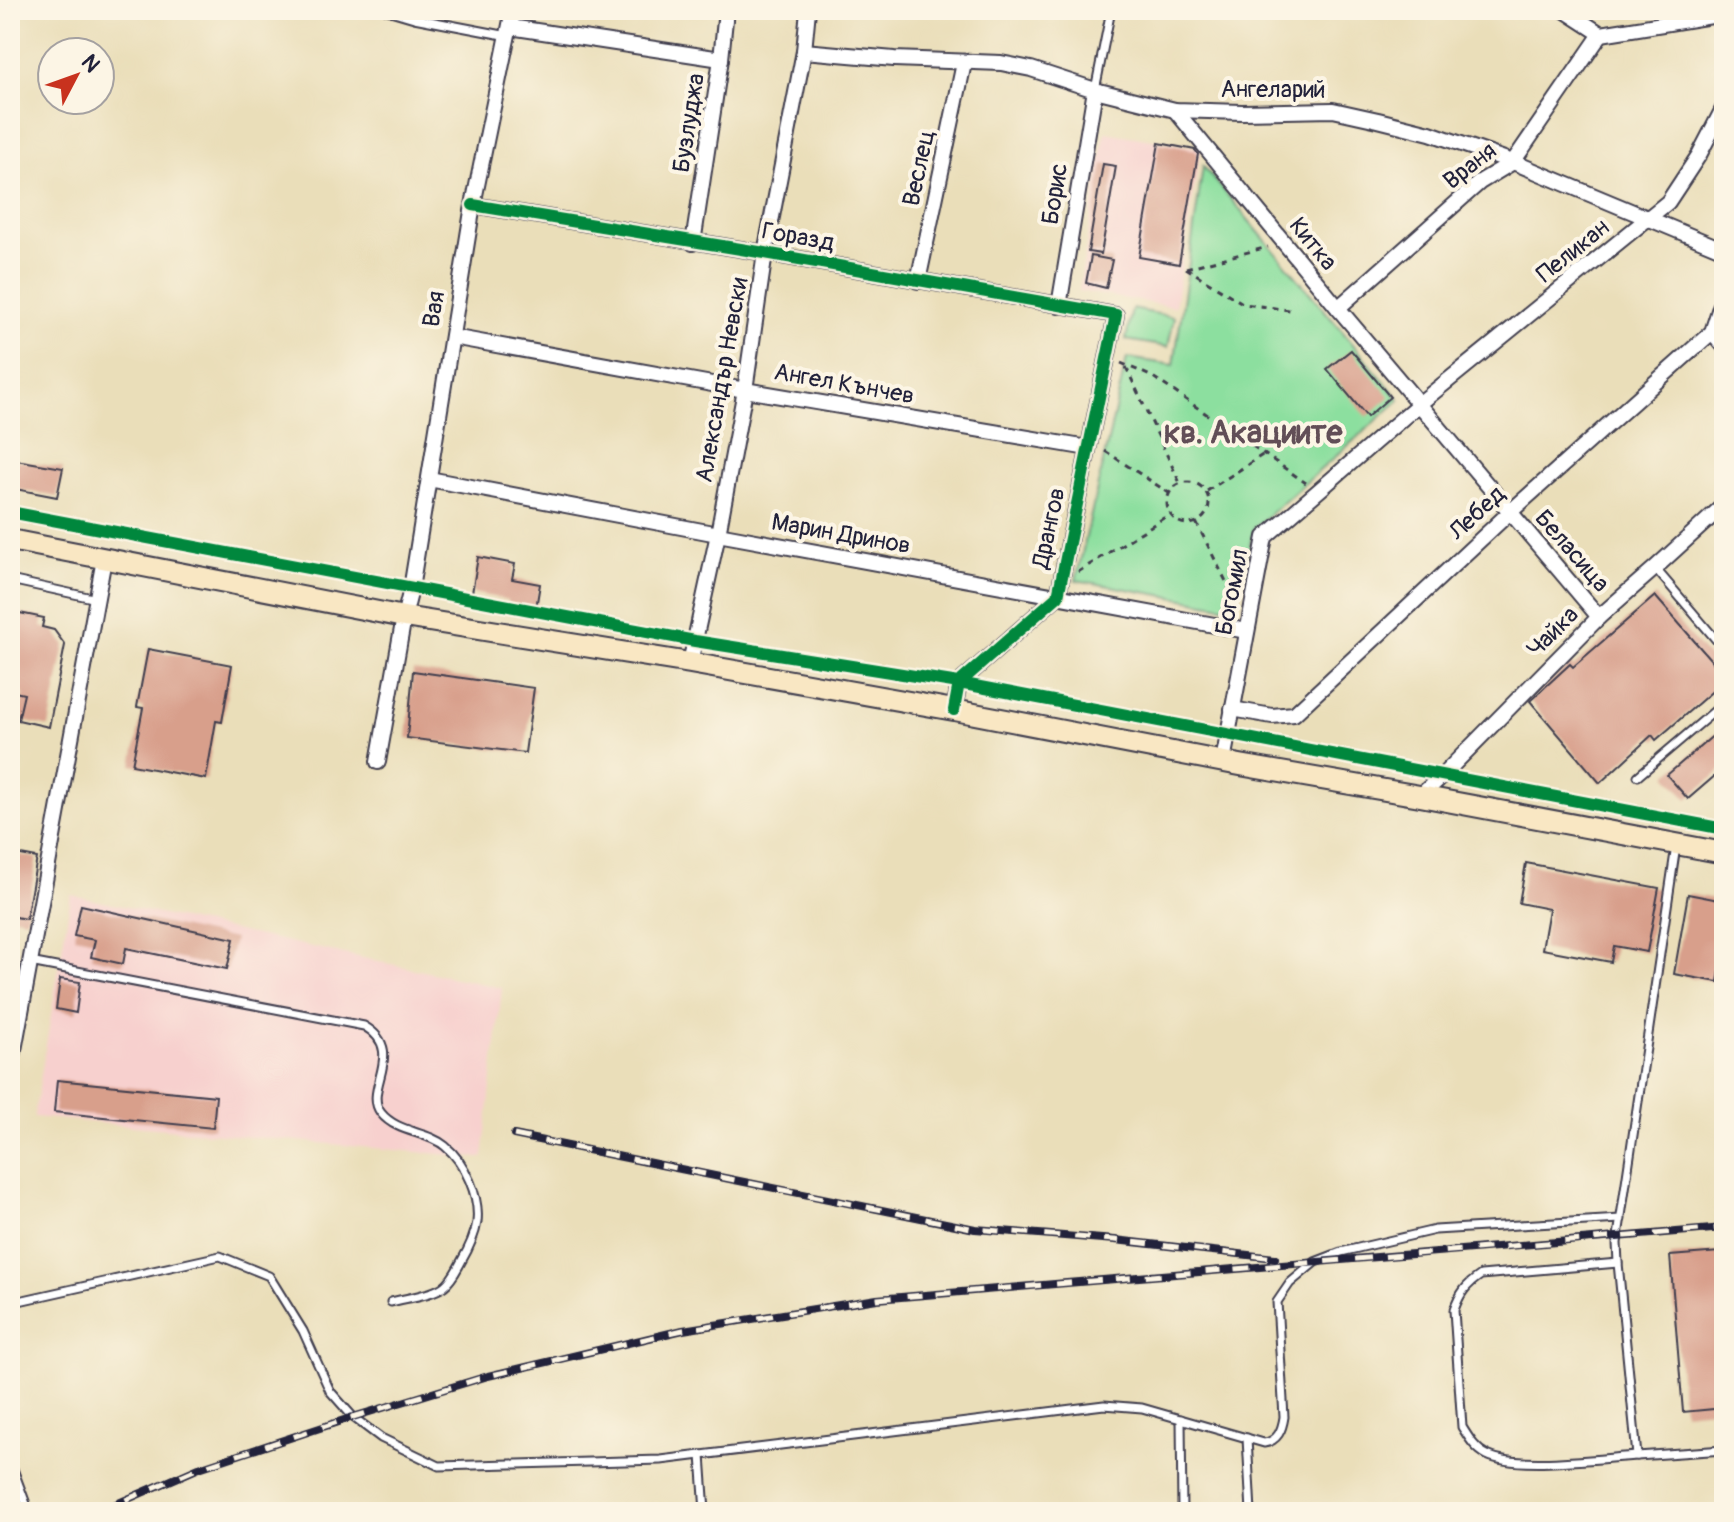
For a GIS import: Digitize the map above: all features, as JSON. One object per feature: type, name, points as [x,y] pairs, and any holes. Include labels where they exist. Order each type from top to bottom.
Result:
[{"type":"main road","points":[[10,540],[404,617],[954,710],[1724,853]]},
{"type":"street","name":"Вая","points":[[378,762],[411,589],[473,205],[513,10]]},
{"type":"street","name":"Бузлуджа","points":[[693,243],[726,10]]},
{"type":"street","name":"Александър Невски","points":[[690,663],[745,390],[765,253],[804,51],[808,10]]},
{"type":"street","points":[[1564,10],[1601,34],[1724,14]]},
{"type":"street","points":[[509,31],[721,59]]},
{"type":"street","name":"Враня","points":[[1338,308],[1480,182],[1513,162],[1601,34]]},
{"type":"street","name":"Ангеларий","points":[[804,51],[1001,63],[1175,110],[1333,110],[1430,133],[1513,162],[1724,250]]},
{"type":"street","name":"Веслец","points":[[918,281],[964,63]]},
{"type":"street","name":"Борис","points":[[1059,306],[1095,90]]},
{"type":"street","name":"Пеликан","points":[[1419,404],[1668,202],[1699,155],[1724,107]]},
{"type":"street","name":"Китка","points":[[1175,110],[1419,404]]},
{"type":"street","name":"Горазд","points":[[473,205],[1116,315]]},
{"type":"street","points":[[1724,295],[1712,332],[1724,346]]},
{"type":"street","name":"Дрангов","points":[[954,710],[959,683],[1059,589],[1116,315]]},
{"type":"street","name":"Лебед","points":[[1232,709],[1272,716],[1294,714],[1509,513],[1712,332]]},
{"type":"street","name":"Ангел Кънчев","points":[[452,337],[745,390],[1089,444]]},
{"type":"street","name":"Богомил","points":[[1223,761],[1265,537],[1419,404]]},
{"type":"street","name":"Беласица","points":[[1419,404],[1599,617]]},
{"type":"street","name":"Марин Дринов","points":[[429,479],[718,534],[1059,589],[1247,628]]},
{"type":"street","name":"Чайка","points":[[1420,796],[1599,617],[1724,505]]},
{"type":"street","points":[[10,1072],[104,559]]},
{"type":"lane","points":[[387,10],[414,18],[509,31]]},
{"type":"lane","points":[[1095,90],[1111,10]]},
{"type":"lane","points":[[1655,568],[1724,649]]},
{"type":"lane","points":[[10,580],[97,599]]},
{"type":"lane","points":[[1638,776],[1724,703]]},
{"type":"lane","points":[[1637,1456],[1617,1243],[1676,844]]},
{"type":"lane","points":[[30,962],[364,1026],[375,1033],[382,1044],[384,1056],[376,1103],[380,1112],[390,1122],[443,1143],[461,1161],[473,1191],[477,1221],[469,1246],[452,1279],[441,1289],[391,1302]]},
{"type":"lane","points":[[10,1303],[220,1256],[269,1276],[303,1331],[330,1391],[353,1417],[381,1438],[439,1466],[661,1460],[1104,1405],[1142,1408],[1264,1443],[1271,1442],[1283,1427],[1284,1417],[1277,1302],[1290,1283],[1315,1262],[1341,1252],[1435,1230],[1621,1219]]},
{"type":"lane","points":[[1618,1263],[1481,1275],[1469,1283],[1459,1294],[1454,1310],[1462,1427],[1472,1443],[1486,1455],[1506,1461],[1724,1450]]},
{"type":"lane","points":[[1181,1419],[1182,1512]]},
{"type":"lane","points":[[1247,1438],[1251,1512]]},
{"type":"lane","points":[[701,1455],[705,1512]]},
{"type":"lane","points":[[10,1461],[29,1512]]},
{"type":"path","points":[[1284,243],[1186,268],[1244,304],[1290,310]]},
{"type":"path","points":[[1107,356],[1153,377],[1318,491]]},
{"type":"path","points":[[1125,364],[1180,483]]},
{"type":"path","points":[[1089,444],[1169,493]]},
{"type":"path","points":[[1206,492],[1264,454]]},
{"type":"path","points":[[1196,483],[1206,492],[1209,499],[1206,513],[1196,522],[1182,524],[1170,514],[1166,503],[1175,485],[1196,483]]},
{"type":"path","points":[[1059,589],[1170,514]]},
{"type":"path","points":[[1196,522],[1247,628]]},
{"type":"shaded area","points":[[1105,132],[1201,148],[1175,307],[1079,291]]},
{"type":"shaded area","points":[[71,895],[502,988],[483,1158],[34,1117]]},
{"type":"green space","points":[[1203,166],[1400,400],[1254,528],[1234,608],[1076,580],[1127,358],[1174,365]]},
{"type":"green space","points":[[1132,309],[1174,317],[1168,347],[1126,340]]},
{"type":"building","points":[[1159,143],[1195,150],[1198,154],[1179,264],[1139,257]]},
{"type":"building","points":[[1103,164],[1116,166],[1101,254],[1088,252]]},
{"type":"building","points":[[1091,256],[1112,260],[1106,288],[1086,283]]},
{"type":"building","points":[[1351,350],[1390,397],[1367,417],[1327,369]]},
{"type":"building","points":[[10,459],[63,468],[57,497],[10,488]]},
{"type":"building","points":[[478,557],[515,564],[512,579],[540,584],[536,608],[472,593]]},
{"type":"building","points":[[1655,596],[1724,675],[1724,681],[1656,740],[1652,735],[1600,783],[1530,701],[1570,664],[1573,667]]},
{"type":"building","points":[[10,611],[44,618],[42,627],[54,630],[65,645],[49,727],[18,720],[24,694],[10,691]]},
{"type":"building","points":[[148,649],[232,665],[222,722],[216,721],[206,779],[132,765],[143,708],[137,707]]},
{"type":"building","points":[[413,671],[534,688],[525,753],[407,738]]},
{"type":"building","points":[[1715,734],[1724,745],[1724,768],[1688,799],[1667,775]]},
{"type":"building","points":[[10,853],[37,858],[26,919],[10,916]]},
{"type":"building","points":[[1526,863],[1659,888],[1647,952],[1614,946],[1611,962],[1542,949],[1549,909],[1519,903]]},
{"type":"building","points":[[1688,894],[1724,901],[1724,948],[1718,982],[1674,974]]},
{"type":"building","points":[[81,905],[234,939],[227,969],[126,948],[123,964],[91,957],[95,940],[74,936]]},
{"type":"building","points":[[60,979],[80,982],[76,1013],[56,1009]]},
{"type":"building","points":[[57,1080],[216,1096],[213,1128],[54,1112]]},
{"type":"building","points":[[1720,1252],[1724,1297],[1724,1408],[1683,1412],[1670,1256]]},
{"type":"railway","points":[[514,1135],[975,1229],[1115,1240],[1275,1258]]},
{"type":"railway","points":[[98,1512],[199,1468],[353,1417],[488,1376],[683,1330],[877,1299],[1724,1228]]},
{"type":"cycle path","points":[[473,205],[1116,315],[1058,596],[959,683],[954,710]]},
{"type":"cycle path","points":[[10,512],[695,641],[959,683],[1724,829]]},
{"type":"district","name":"кв. Акациите","points":[[1253,433]]}]
